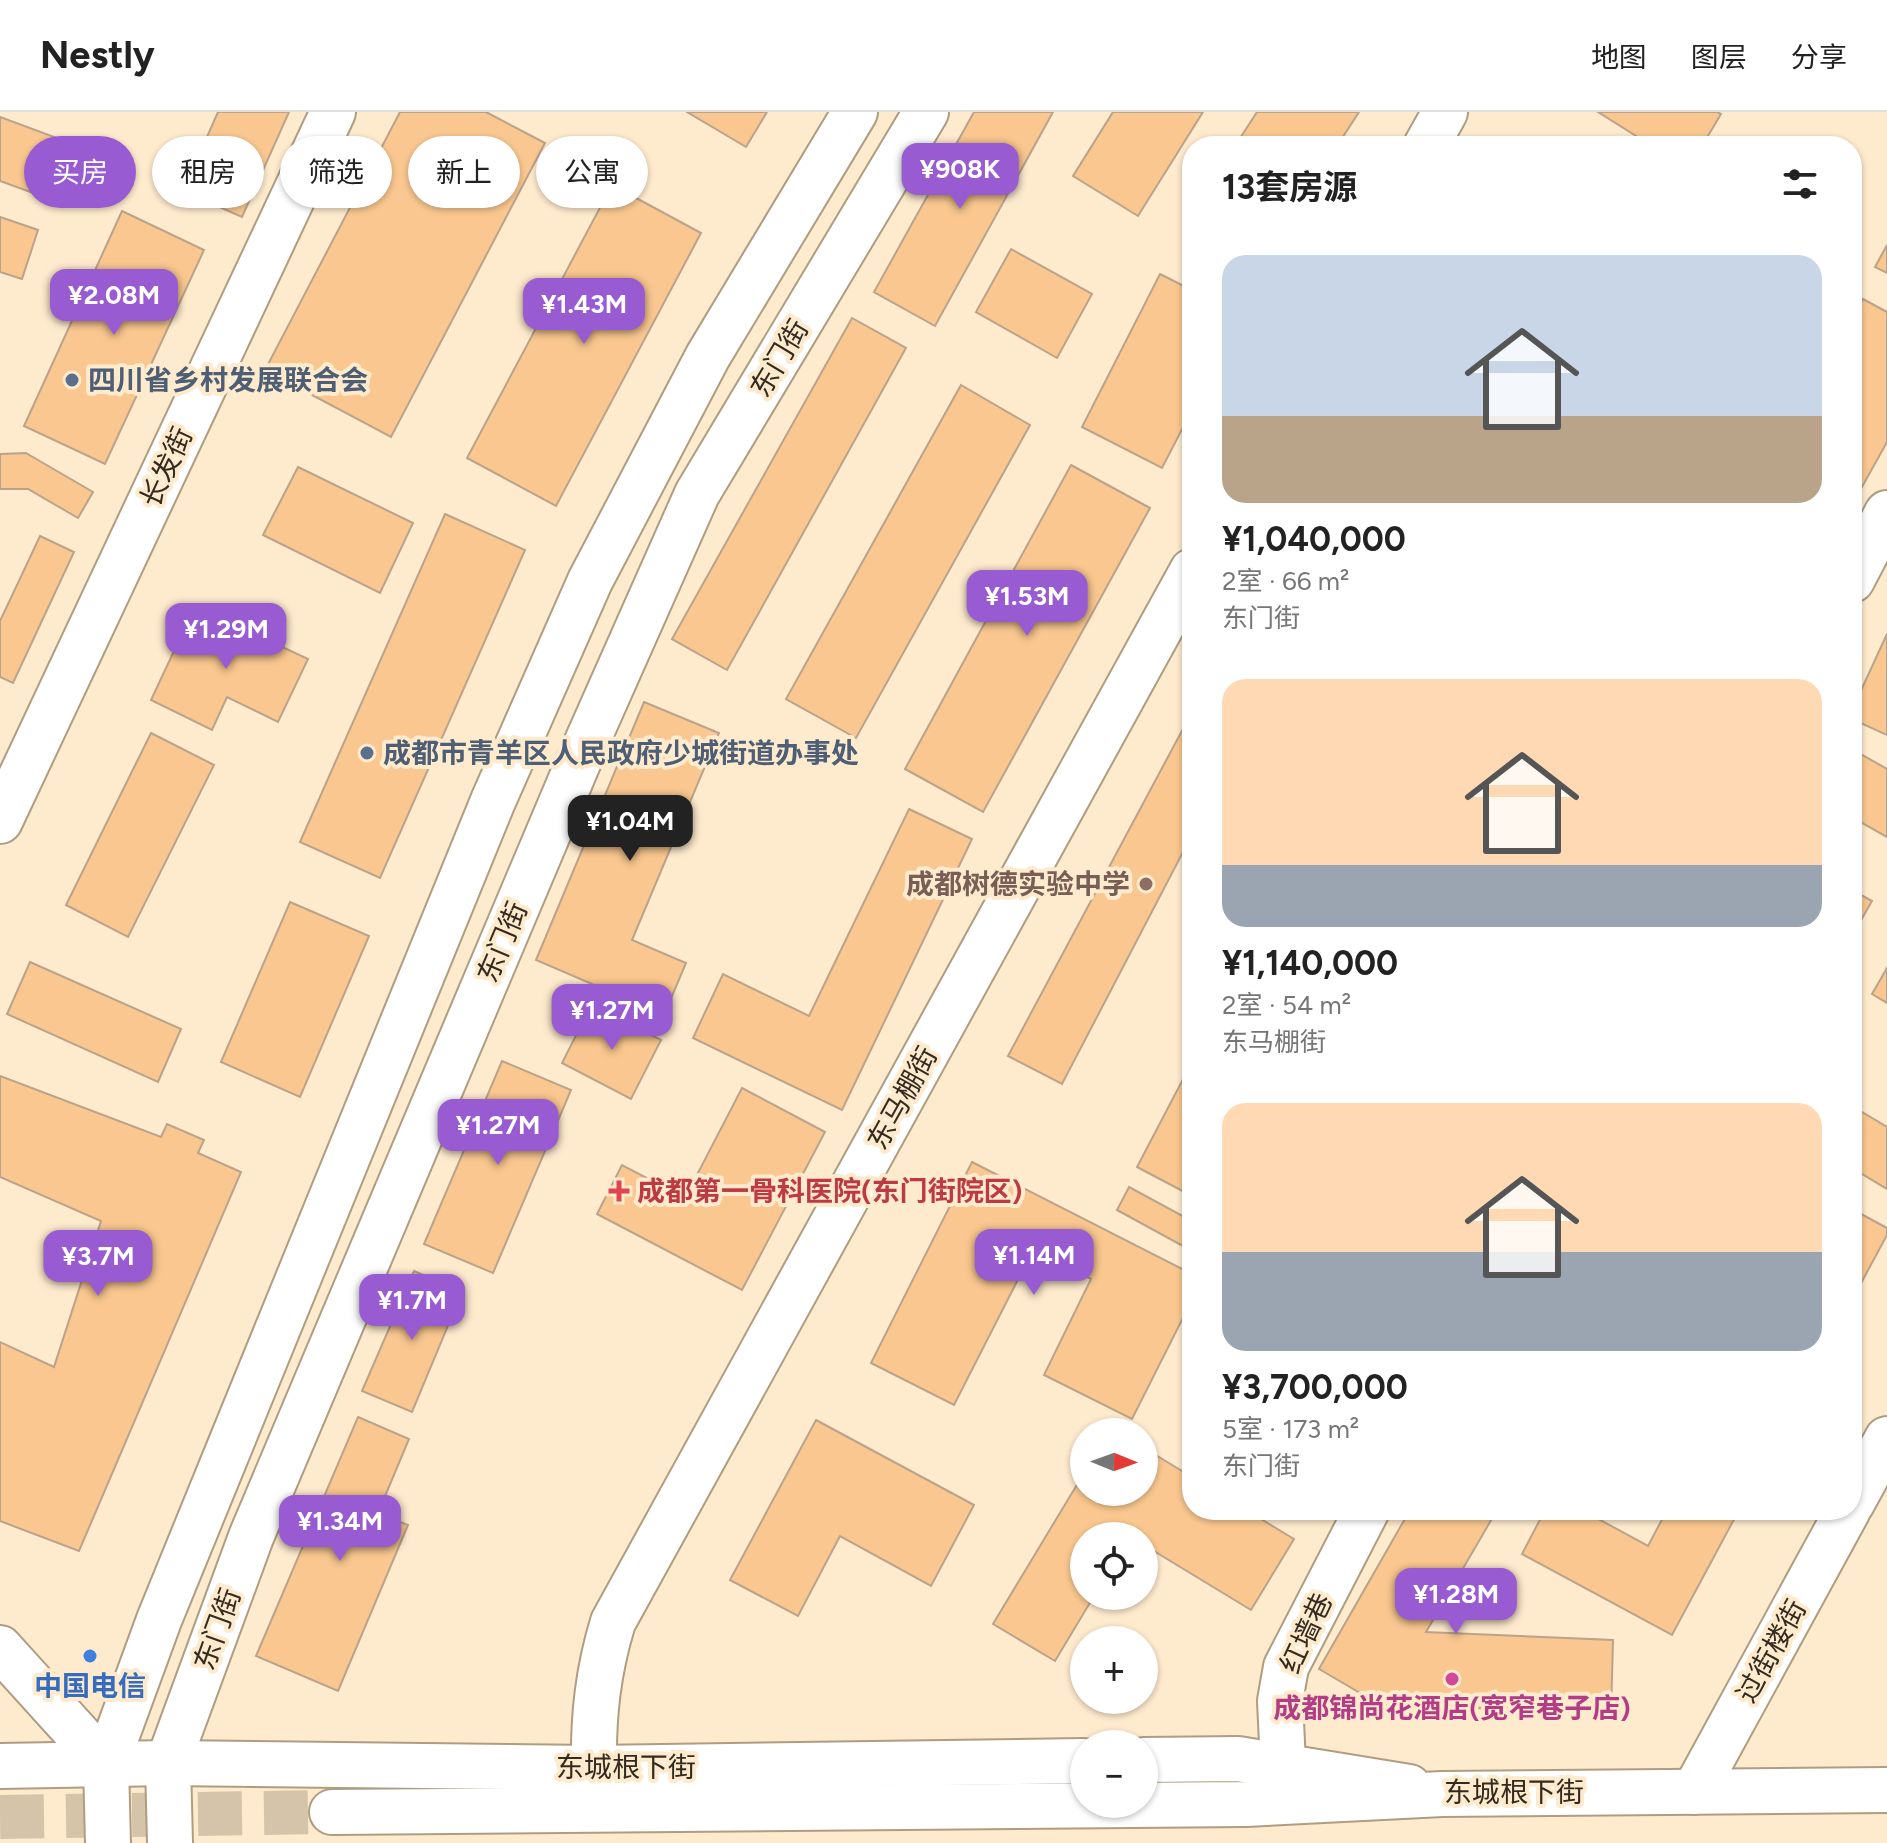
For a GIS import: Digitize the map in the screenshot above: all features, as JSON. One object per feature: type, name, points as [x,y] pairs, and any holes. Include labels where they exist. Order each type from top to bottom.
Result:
[{"type":"main road","name":"长发街","points":[[0,821],[333,112]]},
{"type":"main road","name":"东门街","points":[[106,1765],[159,1620],[475,845],[590,581],[708,356],[855,112]]},
{"type":"main road","name":"东门街","points":[[168,1763],[251,1537],[586,744],[697,494],[926,112]]},
{"type":"main road","points":[[1432,136],[1445,112]]},
{"type":"main road","points":[[1862,561],[1887,513]]},
{"type":"main road","name":"东马棚街","points":[[594,1768],[593,1718],[599,1668],[613,1622],[1182,589]]},
{"type":"main road","points":[[1862,1485],[1887,1439]]},
{"type":"main road","name":"红墙巷","points":[[1283,1764],[1280,1701],[1286,1667],[1362,1520]]},
{"type":"main road","name":"过街楼街","points":[[1694,1792],[1843,1520]]},
{"type":"main road","points":[[0,1648],[106,1765],[108,1843]]},
{"type":"main road","name":"东城根下街","points":[[1158,1760],[1238,1759],[1283,1764],[1442,1794],[1887,1790]]},
{"type":"main road","name":"东城根下街","points":[[0,1766],[168,1763],[594,1768],[1070,1761]]},
{"type":"main road","points":[[168,1763],[170,1843]]},
{"type":"main road","points":[[332,1812],[1246,1804],[1442,1794]]},
{"type":"building","points":[[218,112],[289,112],[264,168],[264,136],[207,136]]},
{"type":"building","points":[[400,112],[486,112],[536,138],[536,160],[520,191],[520,136],[408,136],[408,208],[511,208],[391,437],[265,370],[350,208],[392,208],[392,136],[387,136]]},
{"type":"building","points":[[687,112],[767,112],[746,147]]},
{"type":"building","points":[[974,112],[1053,112],[935,326],[874,292]]},
{"type":"building","points":[[1113,112],[1203,112],[1188,136],[1182,136],[1182,146],[1138,216],[1073,176]]},
{"type":"building","points":[[1257,112],[1359,112],[1343,136],[1241,136]]},
{"type":"building","points":[[1598,112],[1721,114],[1708,136],[1636,136]]},
{"type":"building","points":[[0,117],[51,136],[24,136],[24,190],[0,181]]},
{"type":"building","points":[[648,204],[701,233],[556,506],[467,458],[600,208],[648,208]]},
{"type":"building","points":[[222,208],[246,208],[242,217]]},
{"type":"building","points":[[122,211],[204,250],[105,464],[24,426]]},
{"type":"building","points":[[0,217],[38,230],[22,279],[0,272]]},
{"type":"building","points":[[1887,245],[1887,273],[1875,267]]},
{"type":"building","points":[[1011,249],[1092,294],[1057,358],[976,312]]},
{"type":"building","points":[[1160,274],[1182,285],[1182,429],[1162,468],[1082,427]]},
{"type":"building","points":[[1862,301],[1887,312],[1887,442],[1862,487]]},
{"type":"building","points":[[852,318],[906,348],[727,670],[672,639]]},
{"type":"building","points":[[961,385],[1030,425],[856,738],[786,699]]},
{"type":"building","points":[[26,453],[93,492],[78,518],[28,489],[0,489],[0,454]]},
{"type":"building","points":[[1071,465],[1150,508],[983,812],[905,769]]},
{"type":"building","points":[[298,467],[413,523],[380,593],[263,535]]},
{"type":"building","points":[[445,514],[525,550],[380,878],[300,842]]},
{"type":"building","points":[[40,536],[74,552],[13,683],[0,677],[0,621]]},
{"type":"building","points":[[195,606],[308,659],[278,722],[227,697],[212,730],[151,700]]},
{"type":"building","points":[[1887,634],[1887,735],[1862,724],[1862,688]]},
{"type":"building","points":[[644,702],[719,733],[632,940],[686,963],[664,1015],[536,960]]},
{"type":"building","points":[[1182,731],[1182,854],[1062,1084],[1008,1056]]},
{"type":"building","points":[[151,733],[214,765],[128,937],[66,905]]},
{"type":"building","points":[[1862,755],[1887,769],[1887,837],[1862,823]]},
{"type":"building","points":[[909,809],[972,839],[842,1110],[693,1038],[723,974],[809,1016]]},
{"type":"building","points":[[1862,896],[1872,901],[1862,918]]},
{"type":"building","points":[[290,902],[369,936],[300,1097],[221,1062]]},
{"type":"building","points":[[30,962],[181,1029],[158,1082],[7,1014]]},
{"type":"building","points":[[1887,968],[1887,1003],[1872,994]]},
{"type":"building","points":[[592,1004],[661,1040],[631,1099],[562,1063]]},
{"type":"building","points":[[502,1061],[571,1090],[493,1273],[424,1244]]},
{"type":"building","points":[[0,1076],[161,1137],[167,1124],[204,1140],[198,1153],[241,1172],[79,1551],[0,1521],[0,1342],[54,1367],[101,1221],[0,1177]]},
{"type":"building","points":[[1182,1081],[1182,1191],[1137,1167]]},
{"type":"building","points":[[742,1088],[825,1132],[742,1290],[597,1214],[622,1165],[685,1198]]},
{"type":"building","points":[[1862,1112],[1887,1127],[1887,1189],[1862,1174]]},
{"type":"building","points":[[972,1162],[1182,1269],[1182,1320],[1133,1418],[1044,1375],[1091,1279],[1033,1250],[954,1405],[871,1363]]},
{"type":"building","points":[[1129,1187],[1182,1216],[1182,1246],[1117,1210]]},
{"type":"building","points":[[1862,1214],[1887,1228],[1887,1235],[1862,1281]]},
{"type":"building","points":[[414,1271],[462,1292],[412,1412],[362,1391]]},
{"type":"building","points":[[358,1417],[409,1439],[378,1513],[408,1525],[338,1691],[256,1656]]},
{"type":"building","points":[[816,1420],[974,1505],[931,1586],[840,1536],[798,1616],[730,1580]]},
{"type":"building","points":[[1158,1456],[1182,1471],[1182,1520],[1263,1520],[1294,1539],[1251,1610],[1158,1554],[1158,1522],[1070,1522],[1070,1610],[1086,1610],[1076,1626],[1070,1626],[1070,1636],[1055,1661],[993,1624],[1070,1496],[1070,1506],[1158,1506]]},
{"type":"building","points":[[1404,1520],[1491,1520],[1426,1632],[1613,1640],[1611,1714],[1379,1704],[1319,1669]]},
{"type":"building","points":[[1540,1520],[1600,1520],[1648,1546],[1662,1520],[1734,1520],[1672,1635],[1522,1554]]},
{"type":"tunnel","points":[[0,1817],[332,1812]]},
{"type":"place","name":"四川省乡村发展联合会","points":[[72,380]]},
{"type":"place","name":"成都市青羊区人民政府少城街道办事处","points":[[367,753]]},
{"type":"place","name":"成都树德实验中学","points":[[1146,884]]},
{"type":"place","name":"成都第一骨科医院(东门街院区)","points":[[619,1191]]},
{"type":"place","name":"中国电信","points":[[90,1656]]},
{"type":"place","name":"成都锦尚花酒店(宽窄巷子店)","points":[[1452,1679]]}]
